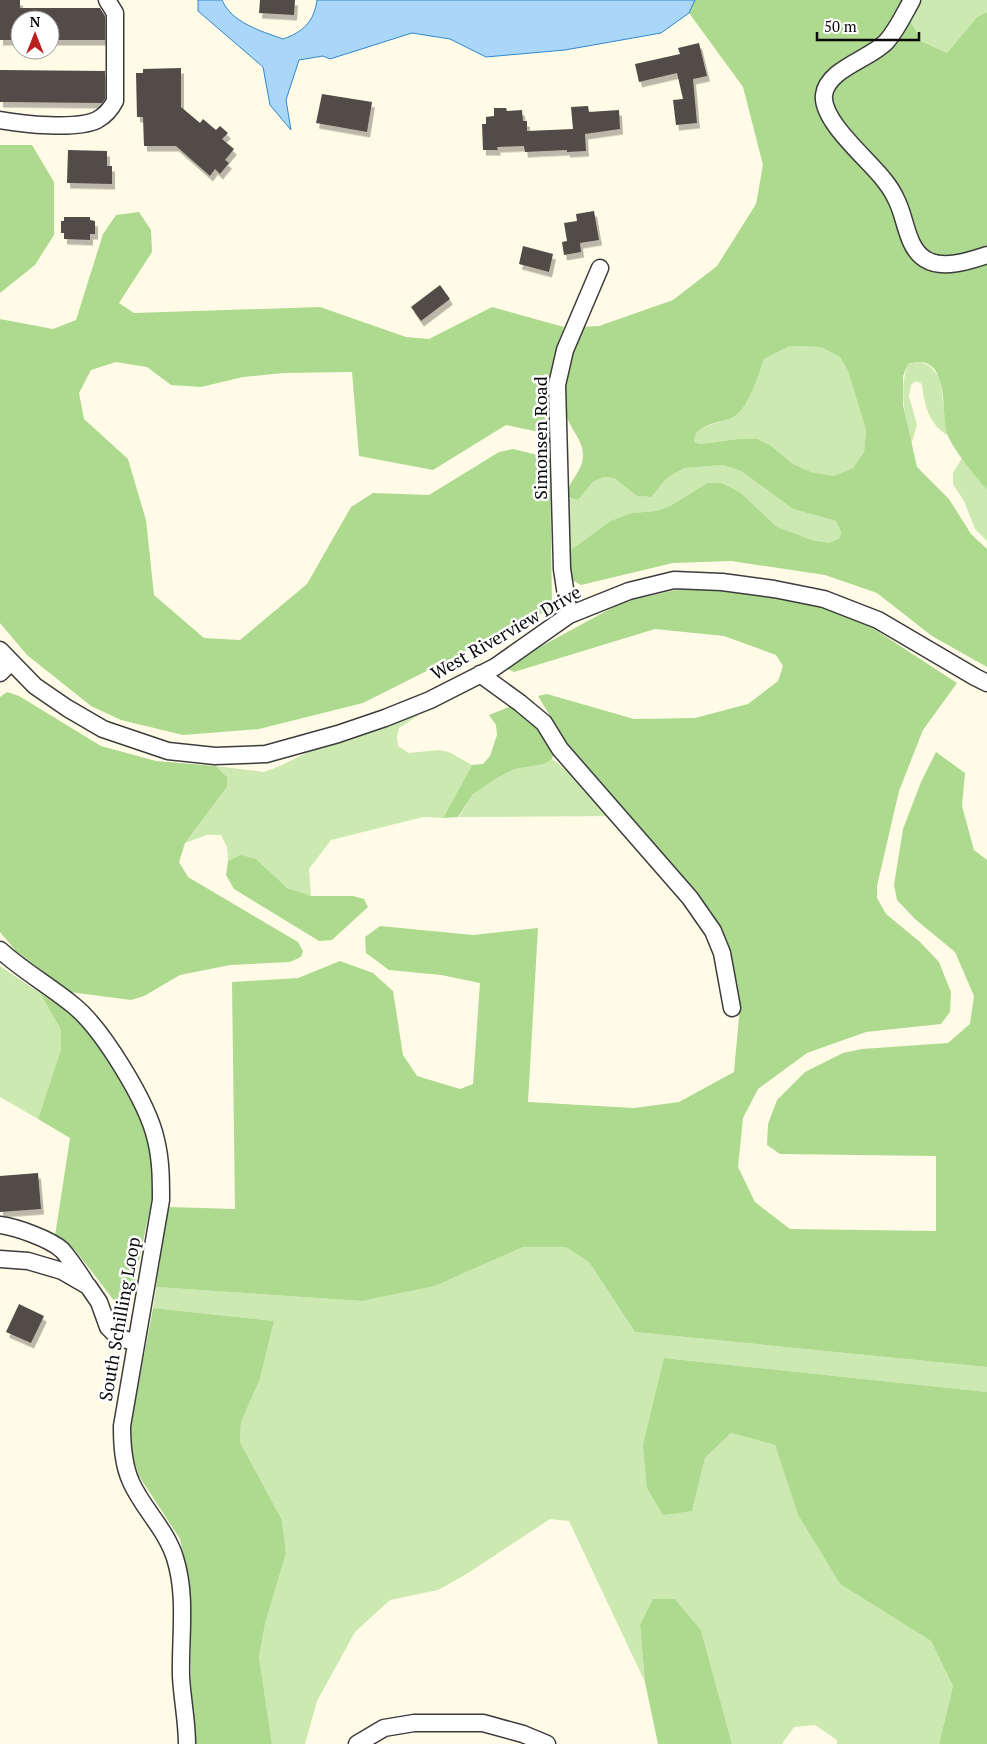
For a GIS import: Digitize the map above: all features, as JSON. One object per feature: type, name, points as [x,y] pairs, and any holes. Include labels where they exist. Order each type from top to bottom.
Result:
[{"type":"street","points":[[0,120],[53,125],[83,124],[96,120],[110,111],[115,100],[115,13],[107,0]]},
{"type":"street","points":[[912,0],[885,43],[867,57],[843,69],[829,82],[824,94],[825,105],[830,118],[883,179],[892,193],[914,249],[924,259],[935,264],[957,263],[987,255]]},
{"type":"street","name":"Simonsen Road","points":[[569,615],[562,569],[557,385],[565,350],[600,268]]},
{"type":"street","name":"West Riverview Drive","points":[[0,650],[6,668],[103,729],[168,752],[215,756],[266,754],[338,734],[430,700],[495,667],[569,615],[629,591],[674,580],[722,582],[774,589],[824,599],[878,620],[987,683]]},
{"type":"street","points":[[480,674],[544,723],[560,749],[690,898],[713,931],[722,953],[732,1008]]},
{"type":"street","name":"South Schilling Loop","points":[[0,950],[16,964],[73,1005],[91,1021],[132,1082],[156,1138],[161,1170],[161,1200],[122,1426],[122,1447],[131,1482],[166,1537],[175,1557],[180,1581],[182,1606],[181,1676],[187,1744]]},
{"type":"street","points":[[0,1225],[8,1226],[47,1241],[60,1249],[71,1261],[99,1302],[108,1327],[118,1337],[136,1343]]},
{"type":"street","points":[[0,1259],[28,1261],[62,1271],[88,1286]]},
{"type":"street","points":[[357,1744],[384,1728],[414,1723],[483,1723],[547,1744]]},
{"type":"green space","points":[[695,0],[906,0],[883,36],[868,48],[830,68],[820,82],[817,97],[893,204],[910,256],[924,267],[987,260],[987,489],[960,456],[948,436],[940,381],[936,371],[929,365],[919,362],[908,364],[903,376],[903,405],[917,467],[949,499],[971,534],[987,549],[987,667],[932,636],[877,593],[825,575],[731,561],[673,563],[581,585],[570,579],[567,553],[611,521],[632,513],[656,511],[670,506],[707,483],[722,483],[741,493],[777,527],[812,540],[829,543],[840,538],[841,532],[836,521],[793,509],[741,471],[723,465],[684,468],[667,478],[651,497],[637,496],[614,478],[604,477],[593,482],[578,500],[567,497],[570,485],[581,467],[583,455],[579,440],[567,417],[566,405],[569,363],[581,327],[599,326],[673,300],[717,266],[756,204],[763,165],[743,87],[689,13]],"holes":[[[790,346],[821,347],[840,357],[848,371],[866,430],[864,452],[853,468],[834,476],[811,472],[793,464],[770,445],[758,439],[738,439],[701,444],[694,442],[698,431],[739,413],[752,391],[764,359]]]},
{"type":"green space","points":[[917,0],[987,0],[987,12],[977,17],[947,53],[921,41],[909,18]]},
{"type":"green space","points":[[987,12],[987,249],[938,259],[917,246],[901,199],[834,116],[830,92],[909,18],[921,41],[947,53],[977,17]]},
{"type":"green space","points":[[0,145],[32,145],[54,182],[54,235],[35,265],[0,293]]},
{"type":"green space","points":[[139,212],[151,230],[152,252],[119,303],[134,313],[320,307],[406,337],[429,339],[492,307],[564,327],[557,346],[548,391],[549,434],[506,425],[433,470],[359,456],[352,372],[283,373],[243,377],[201,387],[171,385],[147,367],[116,362],[91,370],[79,393],[84,419],[128,459],[146,520],[154,595],[204,638],[240,640],[307,584],[351,507],[373,493],[429,495],[499,452],[513,449],[550,458],[552,608],[363,703],[259,729],[183,735],[121,720],[91,706],[27,655],[0,623],[0,319],[53,329],[76,320],[103,234],[116,215]]},
{"type":"green space","points":[[790,346],[821,347],[840,357],[848,371],[866,430],[864,452],[853,468],[834,476],[811,472],[793,464],[770,445],[758,439],[738,439],[701,444],[694,442],[694,437],[700,428],[720,422],[747,401],[764,359]]},
{"type":"green space","points":[[920,362],[930,366],[940,378],[947,435],[932,419],[924,399],[922,384],[916,381],[911,385],[909,396],[917,425],[911,445],[903,394],[905,374],[908,364]]},
{"type":"green space","points":[[962,458],[987,489],[987,541],[975,529],[964,501],[953,484],[953,473]]},
{"type":"green space","points":[[723,465],[741,471],[793,509],[836,521],[841,532],[840,538],[829,543],[812,540],[777,527],[741,493],[722,483],[707,483],[670,506],[656,511],[632,513],[567,553],[567,497],[578,500],[593,482],[604,477],[614,478],[637,496],[650,497],[667,478],[684,468]]},
{"type":"green space","points":[[680,589],[720,590],[821,605],[871,627],[957,683],[923,730],[899,791],[877,886],[877,898],[886,914],[920,942],[939,962],[951,992],[950,1012],[941,1024],[866,1032],[807,1053],[758,1089],[743,1118],[738,1167],[755,1202],[790,1229],[936,1231],[936,1156],[780,1154],[767,1145],[768,1124],[777,1100],[805,1072],[843,1053],[862,1049],[948,1043],[970,1024],[974,996],[955,952],[915,919],[897,900],[894,885],[903,829],[921,782],[936,752],[965,773],[962,806],[974,850],[987,860],[987,1367],[635,1332],[589,1262],[566,1247],[523,1247],[435,1286],[362,1301],[156,1287],[168,1207],[235,1209],[232,982],[298,978],[340,961],[373,973],[393,991],[403,1055],[417,1076],[460,1089],[473,1084],[480,983],[441,975],[389,970],[366,953],[365,937],[380,926],[473,935],[538,928],[528,1102],[634,1108],[679,1102],[734,1072],[739,1017],[730,949],[711,911],[571,751],[538,696],[547,694],[634,719],[695,718],[748,704],[778,681],[783,666],[776,655],[724,636],[655,629],[514,672],[503,667],[623,602]]},
{"type":"green space","points":[[7,692],[19,696],[101,746],[156,761],[216,766],[227,777],[227,787],[185,843],[179,862],[188,877],[298,942],[303,951],[301,957],[290,962],[230,965],[180,975],[144,996],[131,1000],[70,992],[16,951],[0,932],[0,697]]},
{"type":"green space","points":[[514,705],[540,725],[554,752],[552,759],[544,764],[515,769],[497,778],[473,794],[458,817],[443,818],[472,765],[483,764],[490,756],[497,735],[496,725],[489,715]]},
{"type":"green space","points":[[419,715],[399,728],[398,746],[409,753],[439,750],[449,752],[472,765],[443,818],[423,817],[331,840],[309,869],[311,896],[288,888],[262,864],[249,857],[240,857],[228,861],[227,847],[221,835],[207,835],[185,843],[227,787],[227,777],[216,766],[264,772],[326,743]]},
{"type":"green space","points":[[552,759],[579,780],[613,816],[459,817],[473,794],[497,778],[515,769],[543,764]]},
{"type":"green space","points":[[241,855],[256,859],[287,888],[311,896],[353,896],[364,899],[368,907],[332,940],[319,941],[234,889],[226,875],[228,861]]},
{"type":"green space","points":[[0,966],[40,993],[61,1030],[61,1049],[38,1119],[0,1097]]},
{"type":"green space","points":[[40,993],[83,1022],[117,1072],[142,1121],[152,1156],[152,1198],[129,1310],[119,1307],[75,1250],[55,1236],[70,1138],[38,1119],[61,1049],[61,1030]]},
{"type":"green space","points":[[523,1247],[567,1247],[589,1262],[635,1332],[987,1367],[987,1392],[665,1358],[692,1511],[705,1458],[731,1433],[775,1445],[798,1515],[840,1584],[931,1641],[953,1686],[939,1744],[837,1744],[837,1740],[815,1725],[794,1727],[782,1744],[732,1744],[701,1630],[675,1599],[640,1625],[645,1682],[569,1521],[550,1519],[465,1575],[438,1590],[390,1600],[355,1632],[317,1701],[305,1744],[272,1744],[259,1657],[265,1624],[286,1553],[282,1520],[240,1442],[241,1422],[260,1379],[274,1321],[153,1308],[156,1287],[362,1301],[435,1286]]},
{"type":"green space","points":[[153,1308],[274,1321],[260,1379],[241,1422],[240,1442],[282,1520],[286,1553],[265,1624],[259,1657],[272,1744],[194,1744],[190,1586],[180,1539],[139,1476],[131,1451],[131,1424]]},
{"type":"green space","points":[[664,1358],[987,1392],[987,1744],[939,1744],[953,1686],[931,1641],[840,1584],[798,1515],[775,1445],[731,1433],[705,1458],[692,1511],[663,1515],[647,1488],[643,1445]]},
{"type":"green space","points":[[653,1599],[675,1599],[701,1630],[732,1744],[658,1744],[645,1682],[640,1625]]},
{"type":"water","points":[[198,0],[222,0],[233,15],[240,20],[283,39],[296,33],[306,25],[313,14],[317,0],[695,0],[689,13],[661,33],[565,50],[486,57],[450,39],[412,33],[330,59],[323,56],[299,60],[286,100],[291,130],[270,105],[263,67],[198,11]]},
{"type":"building","points":[[0,0],[20,0],[20,8],[100,8],[105,16],[105,40],[60,40],[60,10],[10,10],[10,40],[0,40]]},
{"type":"building","points":[[260,0],[295,0],[294,15],[259,13]]},
{"type":"building","points":[[699,43],[707,76],[693,79],[697,123],[676,125],[673,100],[683,99],[677,73],[639,82],[635,64],[680,54],[678,48]]},
{"type":"building","points":[[181,68],[181,107],[200,123],[203,119],[216,130],[220,126],[228,133],[222,139],[234,149],[225,160],[229,163],[220,174],[215,169],[210,176],[176,146],[144,146],[143,117],[137,117],[136,73],[143,73],[143,69]]},
{"type":"building","points":[[0,70],[105,71],[105,99],[102,103],[0,102]]},
{"type":"building","points":[[322,94],[372,102],[367,132],[316,123]]},
{"type":"building","points":[[588,106],[589,112],[619,110],[620,129],[585,134],[586,151],[525,152],[524,146],[497,147],[498,150],[483,150],[482,124],[486,124],[486,117],[494,116],[494,108],[506,108],[507,111],[522,110],[523,121],[527,121],[527,131],[573,129],[571,107]]},
{"type":"building","points":[[68,150],[107,151],[107,166],[112,166],[112,184],[67,183]]},
{"type":"building","points":[[594,211],[599,240],[580,243],[581,252],[564,255],[562,242],[567,241],[564,223],[577,221],[576,214]]},
{"type":"building","points":[[64,217],[90,217],[90,220],[95,221],[95,234],[90,234],[90,240],[64,239],[64,233],[61,233],[61,221],[64,221]]},
{"type":"building","points":[[523,246],[553,254],[549,272],[519,264]]},
{"type":"building","points":[[440,285],[450,299],[421,321],[411,307]]},
{"type":"building","points":[[38,1173],[41,1209],[0,1212],[0,1176]]},
{"type":"building","points":[[19,1304],[44,1316],[31,1343],[6,1332]]}]
